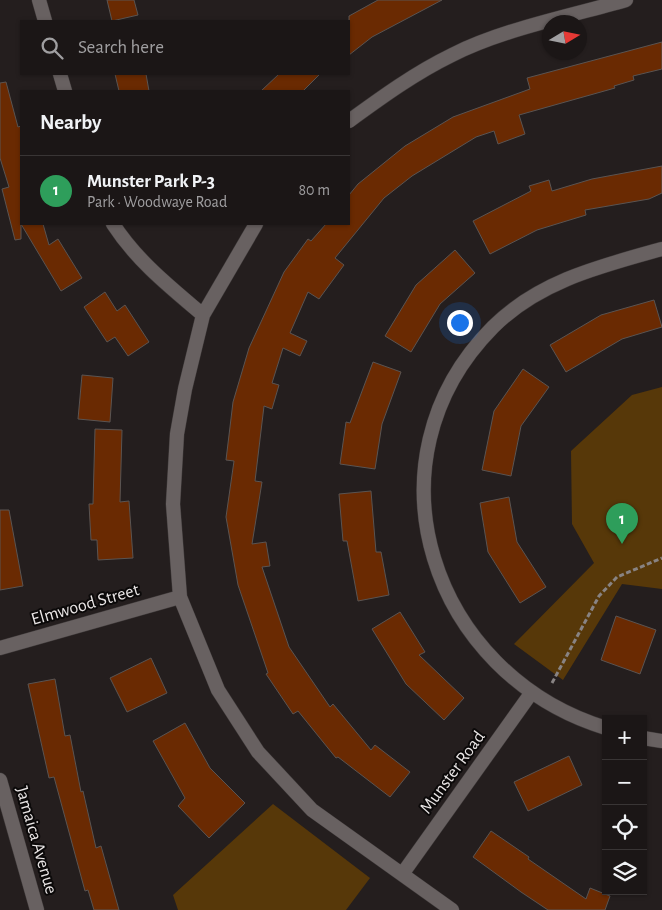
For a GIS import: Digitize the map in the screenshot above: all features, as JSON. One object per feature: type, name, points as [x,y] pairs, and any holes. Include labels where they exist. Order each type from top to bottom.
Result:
[{"type":"street","points":[[39,0],[45,20]]},
{"type":"street","points":[[350,120],[405,81],[453,54],[514,32],[611,2],[626,0]]},
{"type":"street","points":[[60,75],[65,90]]},
{"type":"street","points":[[114,225],[125,243],[148,269],[203,316]]},
{"type":"street","points":[[255,225],[203,316],[185,388],[177,434],[173,504],[180,597],[218,690],[258,752],[312,810],[403,873],[452,910]]},
{"type":"street","points":[[602,727],[538,696],[490,657],[458,616],[431,555],[423,508],[426,450],[434,423],[450,386],[473,350],[493,327],[522,303],[551,285],[612,263],[662,249]]},
{"type":"street","name":"Elmwood Street","points":[[0,648],[180,597]]},
{"type":"street","name":"Munster Road","points":[[403,873],[538,696]]},
{"type":"street","points":[[647,739],[662,742]]},
{"type":"street","name":"Jamaica Avenue","points":[[0,780],[37,910]]},
{"type":"path","points":[[538,696],[599,596],[617,577],[662,558]]},
{"type":"shaded area","points":[[662,387],[662,589],[622,584],[563,680],[514,644],[594,563],[572,524],[571,451],[632,395]]},
{"type":"shaded area","points":[[273,804],[370,878],[346,910],[178,910],[173,895]]},
{"type":"building","points":[[107,0],[134,0],[138,15],[112,20]]},
{"type":"building","points":[[378,0],[442,0],[372,37],[350,54],[349,16]]},
{"type":"building","points":[[662,42],[662,69],[633,76],[634,80],[614,86],[615,88],[519,115],[525,134],[498,144],[494,131],[476,137],[412,176],[384,198],[335,258],[344,265],[319,299],[308,292],[290,333],[307,341],[300,356],[283,348],[272,383],[279,385],[272,409],[264,406],[255,481],[262,482],[252,544],[266,542],[270,566],[262,567],[289,647],[330,707],[333,704],[371,750],[375,745],[410,772],[390,797],[338,757],[336,758],[298,711],[293,714],[266,674],[268,673],[238,585],[226,517],[234,461],[226,460],[233,402],[249,348],[284,272],[308,239],[311,241],[325,225],[350,225],[350,194],[358,184],[405,146],[453,117],[530,89],[527,78]]},
{"type":"building","points":[[115,75],[146,75],[149,90],[119,90]]},
{"type":"building","points":[[278,75],[319,75],[304,90],[262,90]]},
{"type":"building","points":[[6,82],[18,127],[20,126],[21,239],[15,240],[2,189],[9,187],[0,158],[0,83]]},
{"type":"building","points":[[662,166],[662,193],[649,199],[585,210],[586,215],[537,230],[490,254],[473,221],[531,191],[529,186],[549,180],[552,191],[592,179]]},
{"type":"building","points":[[22,225],[43,225],[49,245],[58,239],[82,278],[61,291]]},
{"type":"building","points":[[455,250],[475,273],[440,304],[411,352],[385,336],[416,285]]},
{"type":"building","points":[[105,292],[117,311],[125,305],[149,342],[128,356],[115,337],[107,342],[84,307]]},
{"type":"building","points":[[654,300],[662,327],[622,339],[566,372],[550,345],[601,315]]},
{"type":"building","points":[[373,362],[401,372],[382,424],[375,469],[340,464],[346,422],[350,423]]},
{"type":"building","points":[[523,369],[549,387],[521,426],[511,476],[482,470],[494,411]]},
{"type":"building","points":[[82,375],[113,378],[110,422],[78,419]]},
{"type":"building","points":[[95,429],[122,430],[120,502],[129,501],[133,558],[98,560],[97,540],[91,540],[89,504],[93,504]]},
{"type":"building","points":[[371,491],[376,552],[381,552],[389,595],[358,601],[347,541],[343,541],[339,494]]},
{"type":"building","points":[[509,497],[517,542],[546,587],[520,603],[488,552],[480,503]]},
{"type":"building","points":[[0,510],[9,510],[23,586],[0,590]]},
{"type":"building","points":[[400,612],[425,652],[419,655],[464,698],[444,720],[406,684],[372,629]]},
{"type":"building","points":[[616,616],[656,630],[640,674],[601,660]]},
{"type":"building","points":[[151,658],[167,693],[127,712],[110,678]]},
{"type":"building","points":[[55,679],[65,736],[70,735],[81,792],[83,791],[96,848],[101,846],[119,910],[94,910],[88,890],[85,891],[54,777],[49,778],[28,684]]},
{"type":"building","points":[[185,723],[210,768],[245,803],[209,838],[178,806],[185,798],[153,741]]},
{"type":"building","points":[[569,756],[582,785],[528,811],[514,782]]},
{"type":"building","points":[[491,831],[586,899],[590,888],[602,893],[602,895],[610,896],[605,910],[548,910],[473,857]]},
{"type":"place","name":"Munster Park P-3","points":[[622,544]]}]
